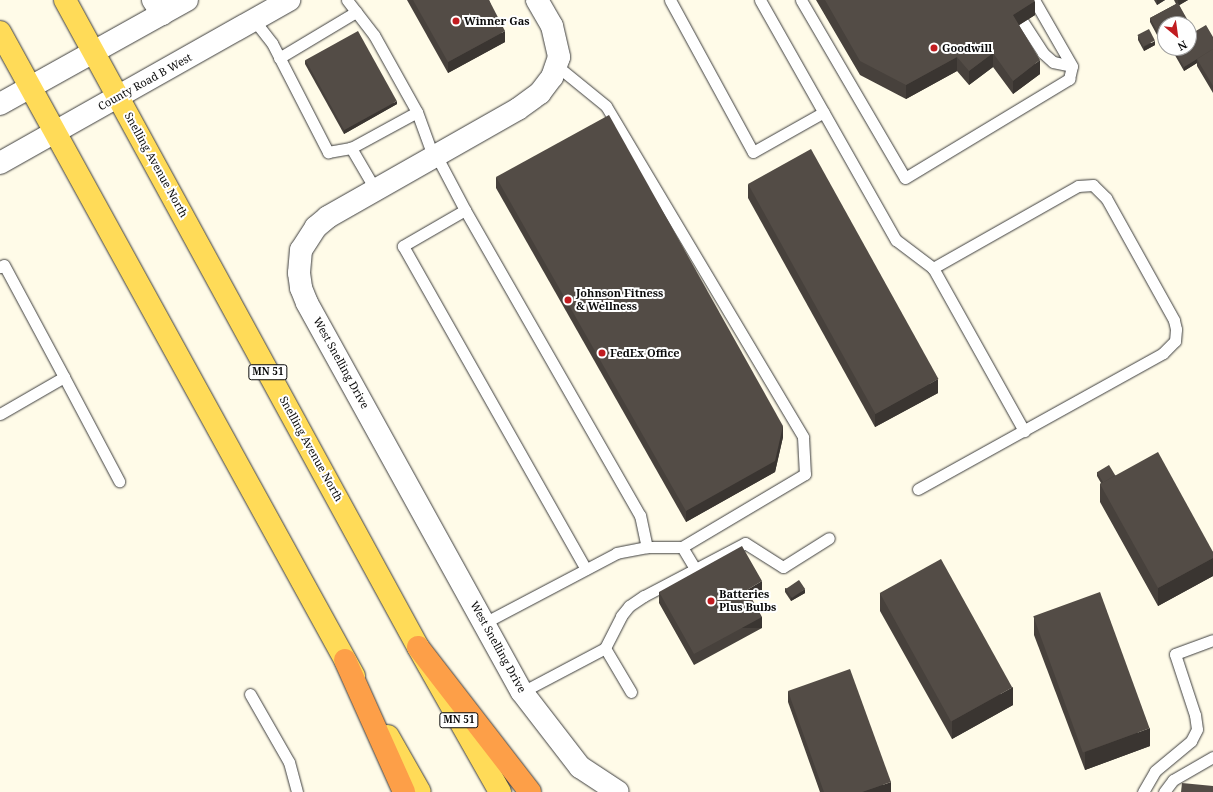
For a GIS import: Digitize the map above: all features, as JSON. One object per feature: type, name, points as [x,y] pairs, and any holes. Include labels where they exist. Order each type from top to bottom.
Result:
[{"type":"highway","points":[[418,647],[530,792]]},
{"type":"highway","points":[[345,660],[404,792]]},
{"type":"main road","name":"Snelling Avenue North","points":[[65,0],[95,52],[418,647],[500,792]]},
{"type":"main road","points":[[0,32],[345,660],[420,792]]},
{"type":"street","points":[[0,104],[95,52],[157,7],[187,0]]},
{"type":"street","name":"County Road B West","points":[[0,163],[289,0]]},
{"type":"street","name":"West Snelling Drive","points":[[537,0],[552,26],[558,46],[557,66],[552,77],[540,93],[518,109],[328,217],[316,227],[301,250],[299,273],[301,288],[522,692],[580,766],[618,792]]},
{"type":"lane","points":[[347,0],[374,35],[417,112],[435,156],[640,515],[647,547]]},
{"type":"lane","points":[[670,0],[753,152],[824,112]]},
{"type":"lane","points":[[760,0],[896,240],[934,268],[1024,431]]},
{"type":"lane","points":[[801,0],[904,178],[1069,79],[1072,66],[1034,0]]},
{"type":"lane","points":[[280,58],[356,12]]},
{"type":"lane","points":[[254,20],[280,58],[328,152],[351,148],[417,112]]},
{"type":"lane","points":[[1023,22],[1043,53],[1053,62],[1072,66]]},
{"type":"lane","points":[[484,623],[617,553],[647,547],[682,547],[805,474],[803,437],[606,106],[557,66]]},
{"type":"lane","points":[[351,148],[375,189]]},
{"type":"lane","points":[[918,489],[1163,353],[1174,341],[1174,320],[1100,190],[1093,185],[1085,184],[934,268]]},
{"type":"lane","points":[[465,210],[403,246],[586,569]]},
{"type":"lane","points":[[0,267],[4,265],[119,480]]},
{"type":"lane","points":[[0,414],[64,377]]},
{"type":"lane","points":[[522,692],[605,648],[621,616],[629,606],[644,596],[696,570],[745,542],[783,567],[829,538]]},
{"type":"lane","points":[[682,547],[696,570]]},
{"type":"lane","points":[[1143,792],[1155,771],[1191,741],[1197,729],[1195,715],[1175,654],[1213,640]]},
{"type":"lane","points":[[605,648],[631,692]]},
{"type":"lane","points":[[250,694],[289,762],[297,792]]},
{"type":"lane","points":[[1164,792],[1173,780],[1213,757]]},
{"type":"building","name":"Winner Gas","points":[[413,0],[489,0],[505,31],[448,62]]},
{"type":"building","name":"Goodwill","points":[[825,0],[1034,0],[1035,1],[1013,15],[1040,60],[1013,81],[993,53],[969,71],[957,57],[906,85],[860,61]]},
{"type":"building","points":[[1178,3],[1185,16],[1157,16],[1157,31],[1150,18]]},
{"type":"building","points":[[1206,25],[1213,37],[1213,49],[1184,67],[1178,56],[1197,56],[1197,30]]},
{"type":"building","points":[[1149,29],[1155,41],[1143,46],[1137,35]]},
{"type":"building","points":[[358,31],[397,101],[344,130],[306,60]]},
{"type":"building","points":[[1213,49],[1213,86],[1197,59]]},
{"type":"building","points":[[609,115],[783,426],[775,461],[686,511],[496,177]]},
{"type":"building","points":[[811,149],[939,379],[876,414],[748,184]]},
{"type":"building","points":[[1158,452],[1213,552],[1213,558],[1158,588],[1100,484]]},
{"type":"building","points":[[1109,465],[1115,475],[1103,482],[1097,472]]},
{"type":"building","points":[[742,546],[762,581],[747,590],[762,617],[694,654],[659,592]]},
{"type":"building","points":[[941,559],[1012,688],[951,722],[880,593]]},
{"type":"building","points":[[799,580],[805,589],[792,598],[786,589]]},
{"type":"building","points":[[1100,592],[1150,728],[1083,753],[1033,616]]},
{"type":"building","points":[[850,669],[891,782],[862,792],[824,792],[788,691]]},
{"type":"building","points":[[1182,783],[1213,786],[1213,792],[1181,792]]},
{"type":"place","name":"Winner Gas","points":[[456,21]]},
{"type":"place","name":"Goodwill","points":[[934,48]]},
{"type":"place","name":"Johnson Fitness & Wellness","points":[[568,300]]},
{"type":"place","name":"FedEx Office","points":[[602,353]]},
{"type":"place","name":"Batteries Plus Bulbs","points":[[711,601]]}]
